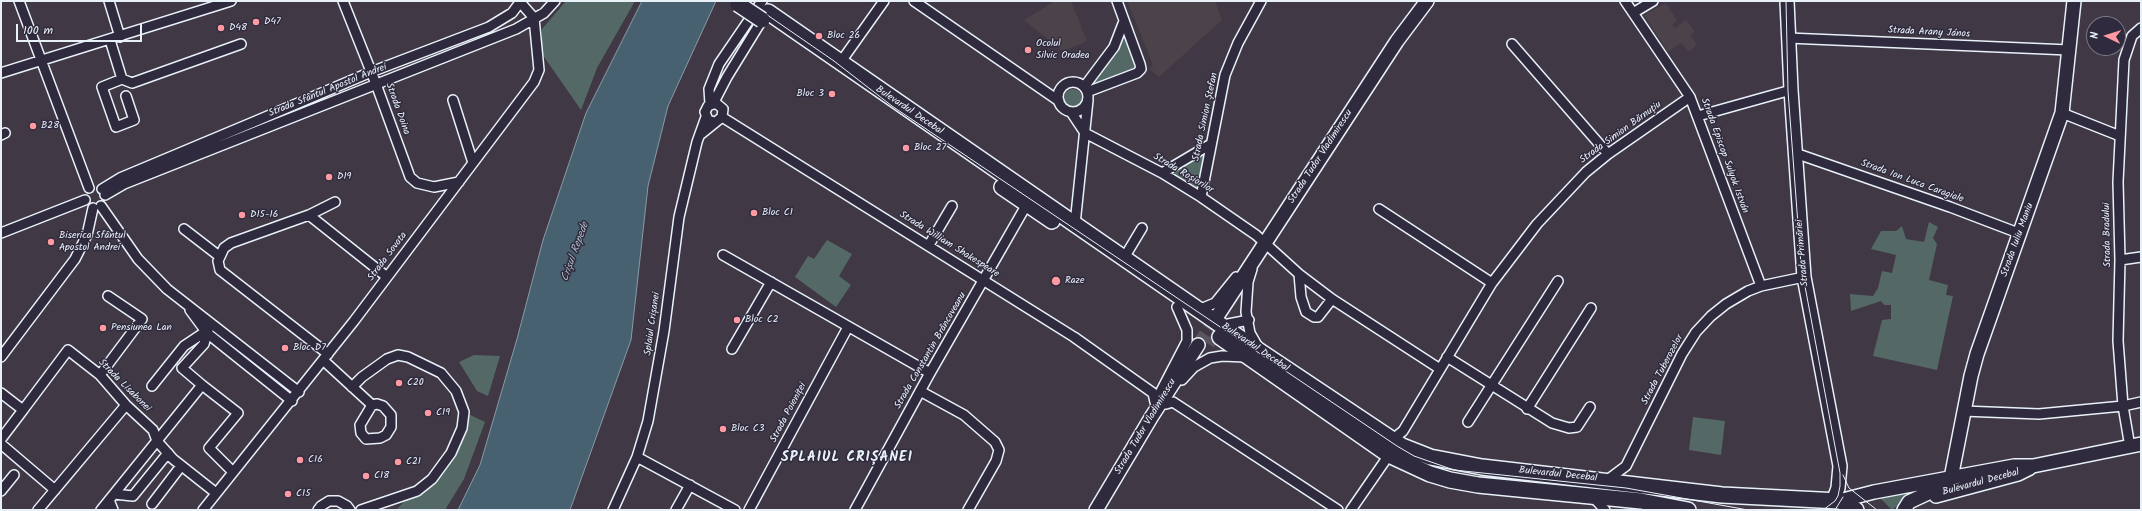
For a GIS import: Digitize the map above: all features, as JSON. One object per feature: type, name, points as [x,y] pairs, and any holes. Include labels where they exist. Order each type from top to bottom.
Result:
[{"type":"main road","name":"Bulevardul Decebal","points":[[734,1],[764,11],[1196,308],[1255,355],[1389,456],[1409,466],[1450,480],[1478,485],[1592,496],[1635,505],[1688,510]]},
{"type":"main road","name":"Bulevardul Decebal","points":[[753,1],[764,11],[1027,204],[1177,307],[1255,355],[1430,457],[1462,464],[1722,494],[1834,501]]},
{"type":"main road","points":[[1820,510],[1834,501],[1848,504],[1856,510]]},
{"type":"street","points":[[19,1],[89,188]]},
{"type":"street","points":[[109,1],[120,37]]},
{"type":"street","points":[[1,73],[41,62],[231,1]]},
{"type":"street","name":"Strada Doina","points":[[343,1],[376,84],[410,177],[417,183],[434,187],[459,182]]},
{"type":"street","name":"Strada Sfântul Apostol Andrei","points":[[104,192],[516,29],[544,13],[555,1]]},
{"type":"street","points":[[840,64],[884,1]]},
{"type":"street","points":[[914,1],[1059,101],[1063,108],[1071,112],[1085,133]]},
{"type":"street","points":[[1086,93],[1137,73],[1141,69],[1118,1]]},
{"type":"street","name":"Strada Simion Ștefan","points":[[1201,197],[1225,75],[1238,43],[1261,1]]},
{"type":"street","name":"Strada Tudor Vladimirescu","points":[[1220,320],[1397,41],[1427,1]]},
{"type":"street","name":"Strada Episcop Sulyok István","points":[[1625,1],[1690,97],[1761,286]]},
{"type":"street","points":[[1633,13],[1654,1]]},
{"type":"street","name":"Strada Primăriei","points":[[1787,1],[1791,90],[1804,277],[1840,462],[1838,488],[1834,501]]},
{"type":"street","name":"Strada Iuliu Maniu","points":[[1951,478],[1963,411],[1977,354],[2021,234],[2062,113],[2074,1]]},
{"type":"street","points":[[521,2],[534,18]]},
{"type":"street","name":"Strada Sfântul Apostol Andrei","points":[[104,192],[120,178],[371,72],[489,27],[512,13],[521,2]]},
{"type":"street","points":[[710,120],[706,109],[715,105],[727,77],[764,11]]},
{"type":"street","points":[[722,117],[723,113],[715,105],[709,89],[719,64],[764,11]]},
{"type":"street","name":"Strada Sovata","points":[[203,510],[299,392],[534,82],[539,70],[534,18]]},
{"type":"street","points":[[1071,112],[1080,110],[1086,93],[1114,47],[1124,21]]},
{"type":"street","name":"Strada Bradului","points":[[2135,445],[2123,406],[2118,341],[2120,260],[2118,182],[2124,60],[2132,36],[2141,28]]},
{"type":"street","name":"Strada Arany János","points":[[1788,38],[2069,50]]},
{"type":"street","points":[[110,40],[122,80]]},
{"type":"street","points":[[126,96],[134,120],[116,127],[102,87],[122,80],[132,83],[241,44]]},
{"type":"street","points":[[1512,44],[1608,154]]},
{"type":"street","points":[[1059,101],[1059,90],[1065,84],[1077,82],[1086,93],[1085,133],[1075,224]]},
{"type":"street","points":[[1698,116],[1791,90]]},
{"type":"street","name":"Strada Simion Bărnuțiu","points":[[1399,439],[1492,283],[1537,224],[1586,172],[1608,154],[1690,97]]},
{"type":"street","points":[[454,100],[473,163]]},
{"type":"street","points":[[2062,113],[2120,136]]},
{"type":"street","name":"Splaiul Crișanei","points":[[613,510],[637,457],[648,421],[664,331],[679,217],[698,137],[710,120],[722,117]]},
{"type":"street","name":"Strada William Shakespeare","points":[[722,117],[1074,337],[1151,392]]},
{"type":"street","name":"Strada Roșiorilor","points":[[1085,133],[1162,173],[1201,197],[1332,299],[1440,368]]},
{"type":"street","points":[[1162,173],[1211,144]]},
{"type":"street","name":"Strada Ion Luca Caragiale","points":[[1795,153],[1950,207],[2021,234]]},
{"type":"street","points":[[1,357],[75,259],[87,235],[97,207],[105,199],[104,192],[96,187],[89,188],[85,194],[85,200],[88,205],[97,207],[138,259],[168,289],[299,392]]},
{"type":"street","points":[[1,233],[85,200]]},
{"type":"street","points":[[335,202],[309,215],[231,243],[219,256],[218,261],[220,270],[326,357],[352,387],[372,405]]},
{"type":"street","name":"Strada Constantin Brâncoveanu","points":[[855,510],[930,373],[1027,204]]},
{"type":"street","points":[[928,245],[952,206]]},
{"type":"street","points":[[1379,209],[1492,283]]},
{"type":"street","points":[[309,215],[387,277]]},
{"type":"street","points":[[1124,258],[1142,228]]},
{"type":"street","points":[[184,229],[219,256]]},
{"type":"street","points":[[1196,308],[1206,307],[1217,300],[1266,249]]},
{"type":"street","points":[[1152,416],[1158,413],[1166,404],[1186,374],[1201,362],[1220,356],[1255,355],[1246,305],[1250,275],[1266,249]]},
{"type":"street","points":[[723,255],[930,373]]},
{"type":"street","points":[[2120,260],[2141,257]]},
{"type":"street","points":[[1299,274],[1301,296],[1306,312],[1314,317],[1318,317],[1332,299]]},
{"type":"street","name":"Strada Tuberozelor","points":[[1606,480],[1626,466],[1682,354],[1696,332],[1711,316],[1726,304],[1761,286],[1804,277]]},
{"type":"street","points":[[1468,422],[1558,280]]},
{"type":"street","points":[[732,349],[771,282]]},
{"type":"street","points":[[100,375],[142,320],[108,296]]},
{"type":"street","points":[[182,300],[207,332],[292,401]]},
{"type":"street","points":[[1152,416],[1155,402],[1187,341],[1187,330],[1177,307]]},
{"type":"street","points":[[1527,409],[1591,308]]},
{"type":"street","points":[[1220,320],[1248,320]]},
{"type":"street","points":[[152,386],[184,346],[207,332],[213,324]]},
{"type":"street","name":"Strada Poieniței","points":[[749,510],[848,327]]},
{"type":"street","points":[[207,332],[204,344],[182,368],[238,413],[209,448],[233,472]]},
{"type":"street","name":"Strada Tudor Vladimirescu","points":[[1096,510],[1152,416],[1198,345]]},
{"type":"street","name":"Strada Lisabonei","points":[[23,410],[68,350],[100,375],[126,405],[153,430],[157,441],[181,466],[216,493]]},
{"type":"street","points":[[352,387],[362,377],[387,359],[398,355],[408,357],[441,372],[456,391],[464,412],[462,428],[451,453],[432,479],[416,491],[361,510]]},
{"type":"street","points":[[1447,357],[1527,409],[1552,423],[1569,428],[1577,427],[1590,407]]},
{"type":"street","points":[[101,510],[202,385]]},
{"type":"street","points":[[920,391],[964,415],[995,442],[999,450],[996,461],[968,510]]},
{"type":"street","points":[[1155,402],[1151,392],[1161,391]]},
{"type":"street","points":[[1,393],[23,410],[1,439]]},
{"type":"street","points":[[1166,404],[1173,402],[1338,510]]},
{"type":"street","points":[[1963,411],[2039,414],[2123,406],[2141,402]]},
{"type":"street","points":[[38,510],[126,405]]},
{"type":"street","points":[[1,444],[55,490]]},
{"type":"street","name":"Bulevardul Decebal","points":[[1834,501],[2014,466],[2033,466],[2135,445]]},
{"type":"street","points":[[112,497],[133,496],[168,453]]},
{"type":"street","points":[[1351,510],[1389,456]]},
{"type":"street","points":[[637,457],[735,510]]},
{"type":"street","points":[[152,504],[181,466]]},
{"type":"street","points":[[1626,466],[1626,474],[1633,484]]},
{"type":"street","name":"Bulevardul Decebal","points":[[1905,510],[1938,495],[2018,474],[2033,466]]},
{"type":"street","points":[[1,491],[14,475]]},
{"type":"street","name":"Bulevardul Decebal","points":[[1905,510],[1909,502],[1942,487],[1951,478]]},
{"type":"street","points":[[676,510],[690,485]]},
{"type":"street","points":[[1592,496],[1605,510]]},
{"type":"street","points":[[112,497],[113,510]]},
{"type":"street","points":[[318,510],[329,501],[338,501],[347,506],[350,510]]},
{"type":"shaded area","points":[[1055,1],[1071,1],[1087,41],[1066,50],[1061,50],[1024,20]]},
{"type":"shaded area","points":[[1127,1],[1215,1],[1222,20],[1159,77],[1149,69],[1153,65]]},
{"type":"shaded area","points":[[1666,3],[1677,21],[1672,25],[1675,28],[1686,20],[1695,32],[1690,35],[1697,44],[1689,52],[1681,43],[1668,52],[1644,15]]},
{"type":"green space","points":[[566,1],[635,1],[597,68],[581,110],[542,54],[542,29]]},
{"type":"green space","points":[[1124,21],[1141,69],[1087,92]]},
{"type":"green space","points":[[1073,89],[1079,92],[1082,98],[1079,104],[1073,107],[1067,104],[1064,98],[1067,92]]},
{"type":"green space","points":[[1211,144],[1201,197],[1162,173]]},
{"type":"green space","points":[[1929,222],[1938,227],[1933,238],[1937,244],[1929,280],[1948,285],[1946,295],[1953,296],[1937,370],[1873,356],[1882,320],[1891,319],[1891,305],[1884,305],[1881,301],[1851,311],[1850,294],[1873,296],[1878,288],[1882,271],[1892,273],[1896,255],[1871,249],[1881,231],[1896,231],[1902,226],[1906,239],[1924,242]]},
{"type":"green space","points":[[827,240],[852,254],[839,276],[851,285],[836,307],[795,277],[808,256],[814,259]]},
{"type":"green space","points":[[474,355],[500,356],[488,396],[477,391],[459,362]]},
{"type":"green space","points":[[464,412],[485,422],[464,479],[445,510],[396,510],[451,453]]},
{"type":"green space","points":[[1693,417],[1725,421],[1721,455],[1689,450]]},
{"type":"green space","points":[[1940,483],[1910,496],[1892,510],[1878,496]]},
{"type":"water","name":"Crișul Repede","points":[[642,1],[716,1],[668,106],[648,186],[631,340],[570,510],[458,510],[480,465],[517,339],[543,240],[586,113]]},
{"type":"tunnel","points":[[1198,345],[1218,315]]},
{"type":"tunnel","points":[[1210,345],[1219,331]]},
{"type":"tram line","points":[[747,1],[834,61],[892,106],[1414,456],[1454,470],[1626,488],[1748,510]]},
{"type":"tram line","points":[[1786,1],[1788,91],[1801,265],[1840,473],[1838,496],[1835,501],[1823,510]]},
{"type":"tram line","points":[[1843,475],[1849,488],[1877,510]]},
{"type":"tram line","points":[[1835,510],[1843,497]]},
{"type":"place","name":"D47","points":[[256,22]]},
{"type":"place","name":"D48","points":[[221,28]]},
{"type":"place","name":"Bloc 26","points":[[819,36]]},
{"type":"place","name":"Ocolul Silvic Oradea","points":[[1028,50]]},
{"type":"place","name":"Bloc 3","points":[[832,94]]},
{"type":"place","name":"B28","points":[[33,126]]},
{"type":"place","name":"Bloc 27","points":[[906,148]]},
{"type":"place","name":"D19","points":[[329,177]]},
{"type":"place","name":"Bloc C1","points":[[754,213]]},
{"type":"place","name":"D15-16","points":[[242,215]]},
{"type":"place","name":"Biserica Sfântul Apostol Andrei","points":[[51,242]]},
{"type":"place","name":"Raze","points":[[1056,281]]},
{"type":"place","name":"Bloc C2","points":[[737,320]]},
{"type":"place","name":"Pensiunea Lan","points":[[103,328]]},
{"type":"place","name":"Bloc D7","points":[[285,348]]},
{"type":"place","name":"C20","points":[[399,383]]},
{"type":"place","name":"C19","points":[[428,413]]},
{"type":"place","name":"Bloc C3","points":[[723,429]]},
{"type":"place","name":"C16","points":[[300,460]]},
{"type":"place","name":"C21","points":[[398,462]]},
{"type":"place","name":"C18","points":[[366,476]]},
{"type":"place","name":"C15","points":[[288,494]]},
{"type":"district","name":"SPLAIUL CRIȘANEI","points":[[847,459]]}]
